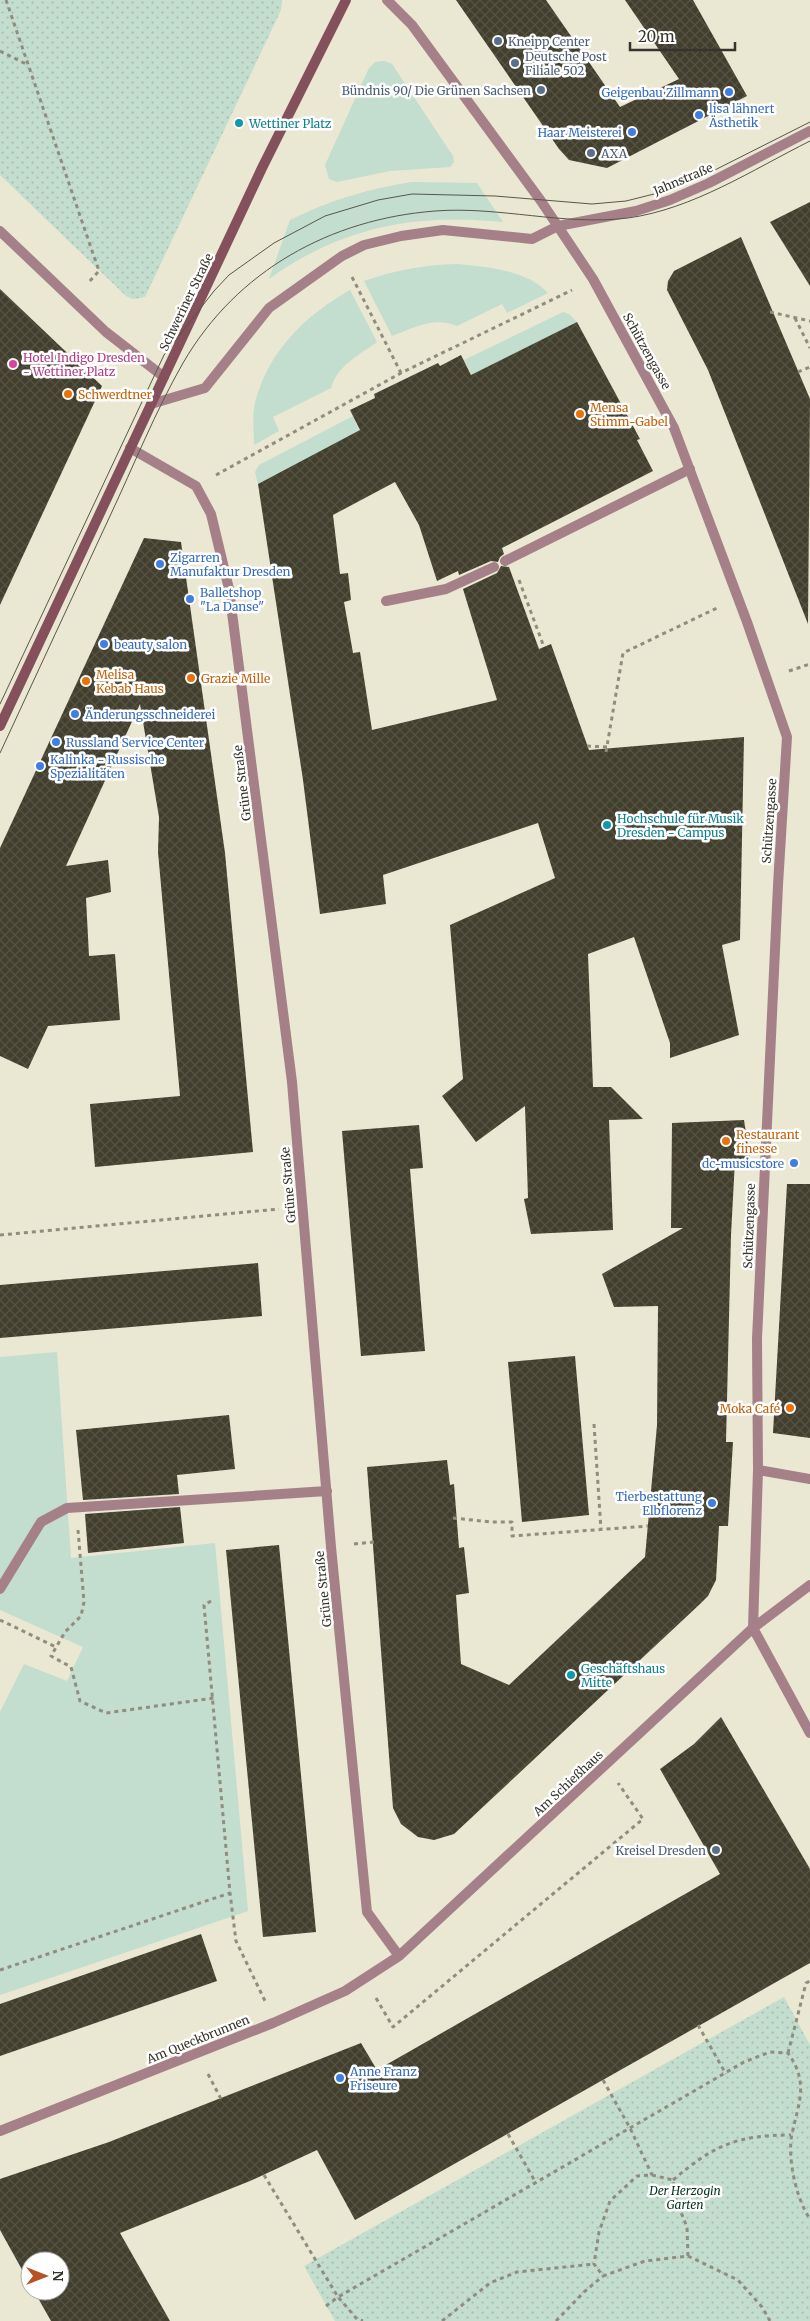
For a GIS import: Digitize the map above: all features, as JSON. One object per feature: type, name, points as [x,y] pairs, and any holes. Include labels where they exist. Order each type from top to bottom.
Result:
[{"type":"street","name":"Schweriner Straße","points":[[0,726],[262,168],[346,0]]},
{"type":"street","points":[[151,404],[205,388],[269,308],[342,256],[364,245],[401,236],[443,230],[532,239],[558,226],[412,25],[387,0]]},
{"type":"street","name":"Jahnstraße","points":[[558,226],[636,211],[670,200],[709,183],[810,131]]},
{"type":"street","name":"Schützengasse","points":[[558,226],[593,279],[674,428],[738,598],[787,737],[778,885],[757,1339],[758,1470]]},
{"type":"street","points":[[0,232],[112,336],[164,377]]},
{"type":"street","points":[[130,448],[196,486]]},
{"type":"street","points":[[508,560],[690,469]]},
{"type":"street","name":"Grüne Straße","points":[[196,486],[211,514],[218,540],[236,637],[292,1082],[327,1491],[367,1912],[399,1956]]},
{"type":"street","points":[[386,601],[446,589],[494,567]]},
{"type":"street","points":[[810,1479],[758,1470],[753,1628],[810,1733]]},
{"type":"street","points":[[0,1589],[41,1522],[67,1508],[327,1491]]},
{"type":"street","name":"Am Schießhaus","points":[[399,1956],[753,1628],[810,1585]]},
{"type":"street","name":"Am Queckbrunnen","points":[[0,2131],[273,2023],[345,1991],[399,1956]]},
{"type":"path","points":[[6,0],[99,271],[72,300]]},
{"type":"path","points":[[0,51],[29,65]]},
{"type":"path","points":[[342,256],[400,373]]},
{"type":"path","points":[[196,486],[400,373],[593,279]]},
{"type":"path","points":[[770,312],[810,321]]},
{"type":"path","points":[[795,318],[810,348]]},
{"type":"path","points":[[798,372],[810,367]]},
{"type":"path","points":[[508,560],[544,647]]},
{"type":"path","points":[[606,752],[623,653],[738,598]]},
{"type":"path","points":[[587,746],[607,747]]},
{"type":"path","points":[[0,1235],[302,1206]]},
{"type":"path","points":[[594,1424],[602,1530]]},
{"type":"path","points":[[76,1508],[84,1602],[81,1616],[65,1632],[51,1656],[71,1668],[80,1701],[106,1713],[214,1698]]},
{"type":"path","points":[[453,1518],[512,1522],[512,1536],[648,1526]]},
{"type":"path","points":[[211,1601],[204,1605],[236,1941],[262,1991],[273,2023]]},
{"type":"path","points":[[0,1620],[56,1647]]},
{"type":"path","points":[[364,1978],[394,2027],[642,1819],[606,1765]]},
{"type":"path","points":[[0,1970],[230,1893]]},
{"type":"path","points":[[810,1981],[806,1983],[788,2053],[798,2067],[802,2086],[791,2135],[794,2180],[804,2210],[810,2219]]},
{"type":"path","points":[[698,2025],[726,2074]]},
{"type":"path","points":[[326,2306],[744,2062],[770,2052],[788,2053]]},
{"type":"path","points":[[603,2080],[630,2128],[652,2175]]},
{"type":"path","points":[[508,2134],[536,2183]]},
{"type":"path","points":[[673,2180],[698,2159],[729,2142],[766,2135],[791,2135]]},
{"type":"path","points":[[264,2175],[338,2298],[357,2319],[363,2321]]},
{"type":"path","points":[[603,2276],[594,2264],[599,2232],[610,2202],[637,2176],[652,2175],[673,2180]]},
{"type":"path","points":[[673,2180],[676,2200],[687,2227],[688,2256]]},
{"type":"path","points":[[556,2321],[584,2292],[603,2276],[645,2261],[688,2256],[738,2280],[762,2308],[770,2321]]},
{"type":"path","points":[[442,2321],[490,2284],[516,2272],[594,2264]]},
{"type":"green space","points":[[0,0],[282,0],[281,10],[145,297],[133,299],[126,296],[0,175]]},
{"type":"green space","points":[[384,61],[392,64],[453,156],[454,162],[450,167],[390,171],[337,182],[329,179],[325,165],[369,68],[375,62]]},
{"type":"green space","points":[[412,182],[477,183],[503,222],[440,220],[410,222],[380,228],[324,247],[296,261],[269,279],[290,220],[349,196]]},
{"type":"green space","points":[[457,264],[506,271],[529,279],[548,293],[507,313],[502,304],[457,326],[441,322],[424,324],[392,336],[364,281],[410,269]]},
{"type":"green space","points":[[350,290],[377,342],[343,367],[331,388],[273,417],[279,431],[254,445],[254,408],[261,384],[269,367],[279,351],[304,323],[318,311]]},
{"type":"green space","points":[[563,312],[569,314],[577,322],[472,375],[464,360]]},
{"type":"green space","points":[[353,416],[359,431],[258,484],[255,472],[259,465]]},
{"type":"green space","points":[[57,1352],[71,1558],[215,1543],[248,1911],[0,1995],[0,1712],[24,1664],[67,1681],[83,1647],[0,1610],[0,1357]]},
{"type":"green space","name":"Der Herzogin Garten","points":[[784,1997],[810,2045],[810,2321],[335,2321],[304,2266]]},
{"type":"building","points":[[456,0],[546,0],[620,107],[679,79],[625,0],[693,0],[747,96],[607,168],[569,160],[559,149]]},
{"type":"building","points":[[810,202],[810,286],[770,222]]},
{"type":"building","points":[[741,237],[810,399],[808,624],[708,370],[667,290],[668,281],[674,271]]},
{"type":"building","points":[[0,289],[102,386],[0,605]]},
{"type":"building","points":[[577,322],[640,439],[637,440],[653,471],[502,548],[504,554],[498,562],[491,561],[459,575],[458,571],[437,581],[419,525],[395,482],[333,515],[340,574],[348,573],[351,600],[344,602],[353,653],[360,652],[372,730],[497,700],[463,589],[497,573],[501,566],[509,567],[539,649],[551,644],[589,750],[744,737],[740,940],[722,945],[739,1035],[670,1058],[670,1043],[634,937],[588,954],[593,1087],[611,1087],[643,1119],[609,1120],[613,1230],[531,1234],[524,1199],[528,1198],[525,1106],[476,1142],[442,1096],[463,1079],[450,925],[555,878],[538,823],[383,875],[386,904],[320,914],[303,780],[258,484],[360,430],[350,410],[375,398],[374,394],[438,363],[440,366],[461,355],[471,375]]},
{"type":"building","points":[[144,538],[181,542],[225,853],[253,1152],[95,1167],[90,1104],[180,1096],[158,852],[159,817],[140,704],[66,866],[108,860],[111,892],[86,898],[89,956],[115,954],[120,1020],[48,1026],[28,1069],[0,1056],[0,848]]},
{"type":"building","points":[[744,1120],[750,1159],[735,1160],[731,1235],[726,1442],[733,1442],[728,1526],[719,1526],[716,1580],[708,1596],[700,1604],[454,1834],[434,1840],[418,1837],[401,1824],[393,1808],[367,1467],[447,1460],[450,1485],[454,1484],[459,1548],[464,1547],[469,1593],[456,1595],[461,1664],[509,1685],[645,1557],[657,1425],[658,1306],[614,1307],[602,1274],[683,1228],[671,1228],[672,1123]]},
{"type":"building","points":[[419,1125],[423,1168],[410,1169],[425,1351],[361,1356],[342,1131]]},
{"type":"building","points":[[787,1184],[810,1184],[810,1438],[773,1433]]},
{"type":"building","points":[[258,1263],[262,1316],[0,1338],[0,1285]]},
{"type":"building","points":[[575,1356],[589,1515],[522,1522],[508,1362]]},
{"type":"building","points":[[229,1415],[235,1469],[177,1475],[179,1494],[83,1500],[76,1430]]},
{"type":"building","points":[[180,1507],[184,1543],[88,1553],[85,1514]]},
{"type":"building","points":[[279,1545],[316,1932],[263,1937],[226,1550]]},
{"type":"building","points":[[721,1717],[810,1869],[810,1963],[355,2220],[317,2150],[250,2181],[120,2233],[170,2321],[51,2321],[40,2301],[70,2301],[70,2251],[20,2251],[20,2266],[0,2230],[0,2179],[109,2142],[361,2043],[377,2070],[720,1874],[660,1769],[694,1744]]},
{"type":"building","points":[[201,1934],[217,1981],[0,2056],[0,2004]]},
{"type":"tram line","points":[[0,704],[164,355],[214,291],[229,275],[274,243],[325,216],[378,200],[412,194],[495,196],[592,204],[626,201],[662,192],[693,181],[810,122]]},
{"type":"tram line","points":[[0,753],[154,419],[183,363],[205,330],[231,301],[259,276],[290,255],[324,238],[359,225],[397,216],[459,210],[580,220],[604,220],[652,213],[676,206],[722,187],[810,141]]},
{"type":"place","name":"Kneipp Center","points":[[498,41]]},
{"type":"place","name":"Deutsche Post Filiale 502","points":[[515,63]]},
{"type":"place","name":"Bündnis 90/ Die Grünen Sachsen","points":[[541,90]]},
{"type":"place","name":"Geigenbau Zillmann","points":[[729,92]]},
{"type":"place","name":"lisa lähnert Ästhetik","points":[[699,115]]},
{"type":"place","name":"Wettiner Platz","points":[[239,123]]},
{"type":"place","name":"Haar Meisterei","points":[[632,132]]},
{"type":"place","name":"AXA","points":[[591,153]]},
{"type":"place","name":"Hotel Indigo Dresden - Wettiner Platz","points":[[13,364]]},
{"type":"place","name":"Schwerdtner","points":[[68,394]]},
{"type":"place","name":"Mensa Stimm-Gabel","points":[[580,414]]},
{"type":"place","name":"Zigarren Manufaktur Dresden","points":[[160,564]]},
{"type":"place","name":"Balletshop \"La Danse\"","points":[[190,599]]},
{"type":"place","name":"beauty salon","points":[[104,644]]},
{"type":"place","name":"Grazie Mille","points":[[191,678]]},
{"type":"place","name":"Melisa Kebab Haus","points":[[86,681]]},
{"type":"place","name":"Änderungsschneiderei","points":[[75,714]]},
{"type":"place","name":"Russland Service Center","points":[[56,742]]},
{"type":"place","name":"Kalinka - Russische Spezialitäten","points":[[40,766]]},
{"type":"place","name":"Hochschule für Musik Dresden - Campus","points":[[607,825]]},
{"type":"place","name":"Restaurant finesse","points":[[726,1141]]},
{"type":"place","name":"dc-musicstore","points":[[794,1163]]},
{"type":"place","name":"Moka Café","points":[[790,1408]]},
{"type":"place","name":"Tierbestattung Elbflorenz","points":[[712,1503]]},
{"type":"place","name":"Geschäftshaus Mitte","points":[[571,1675]]},
{"type":"place","name":"Kreisel Dresden","points":[[716,1850]]},
{"type":"place","name":"Anne Franz Friseure","points":[[340,2078]]}]
